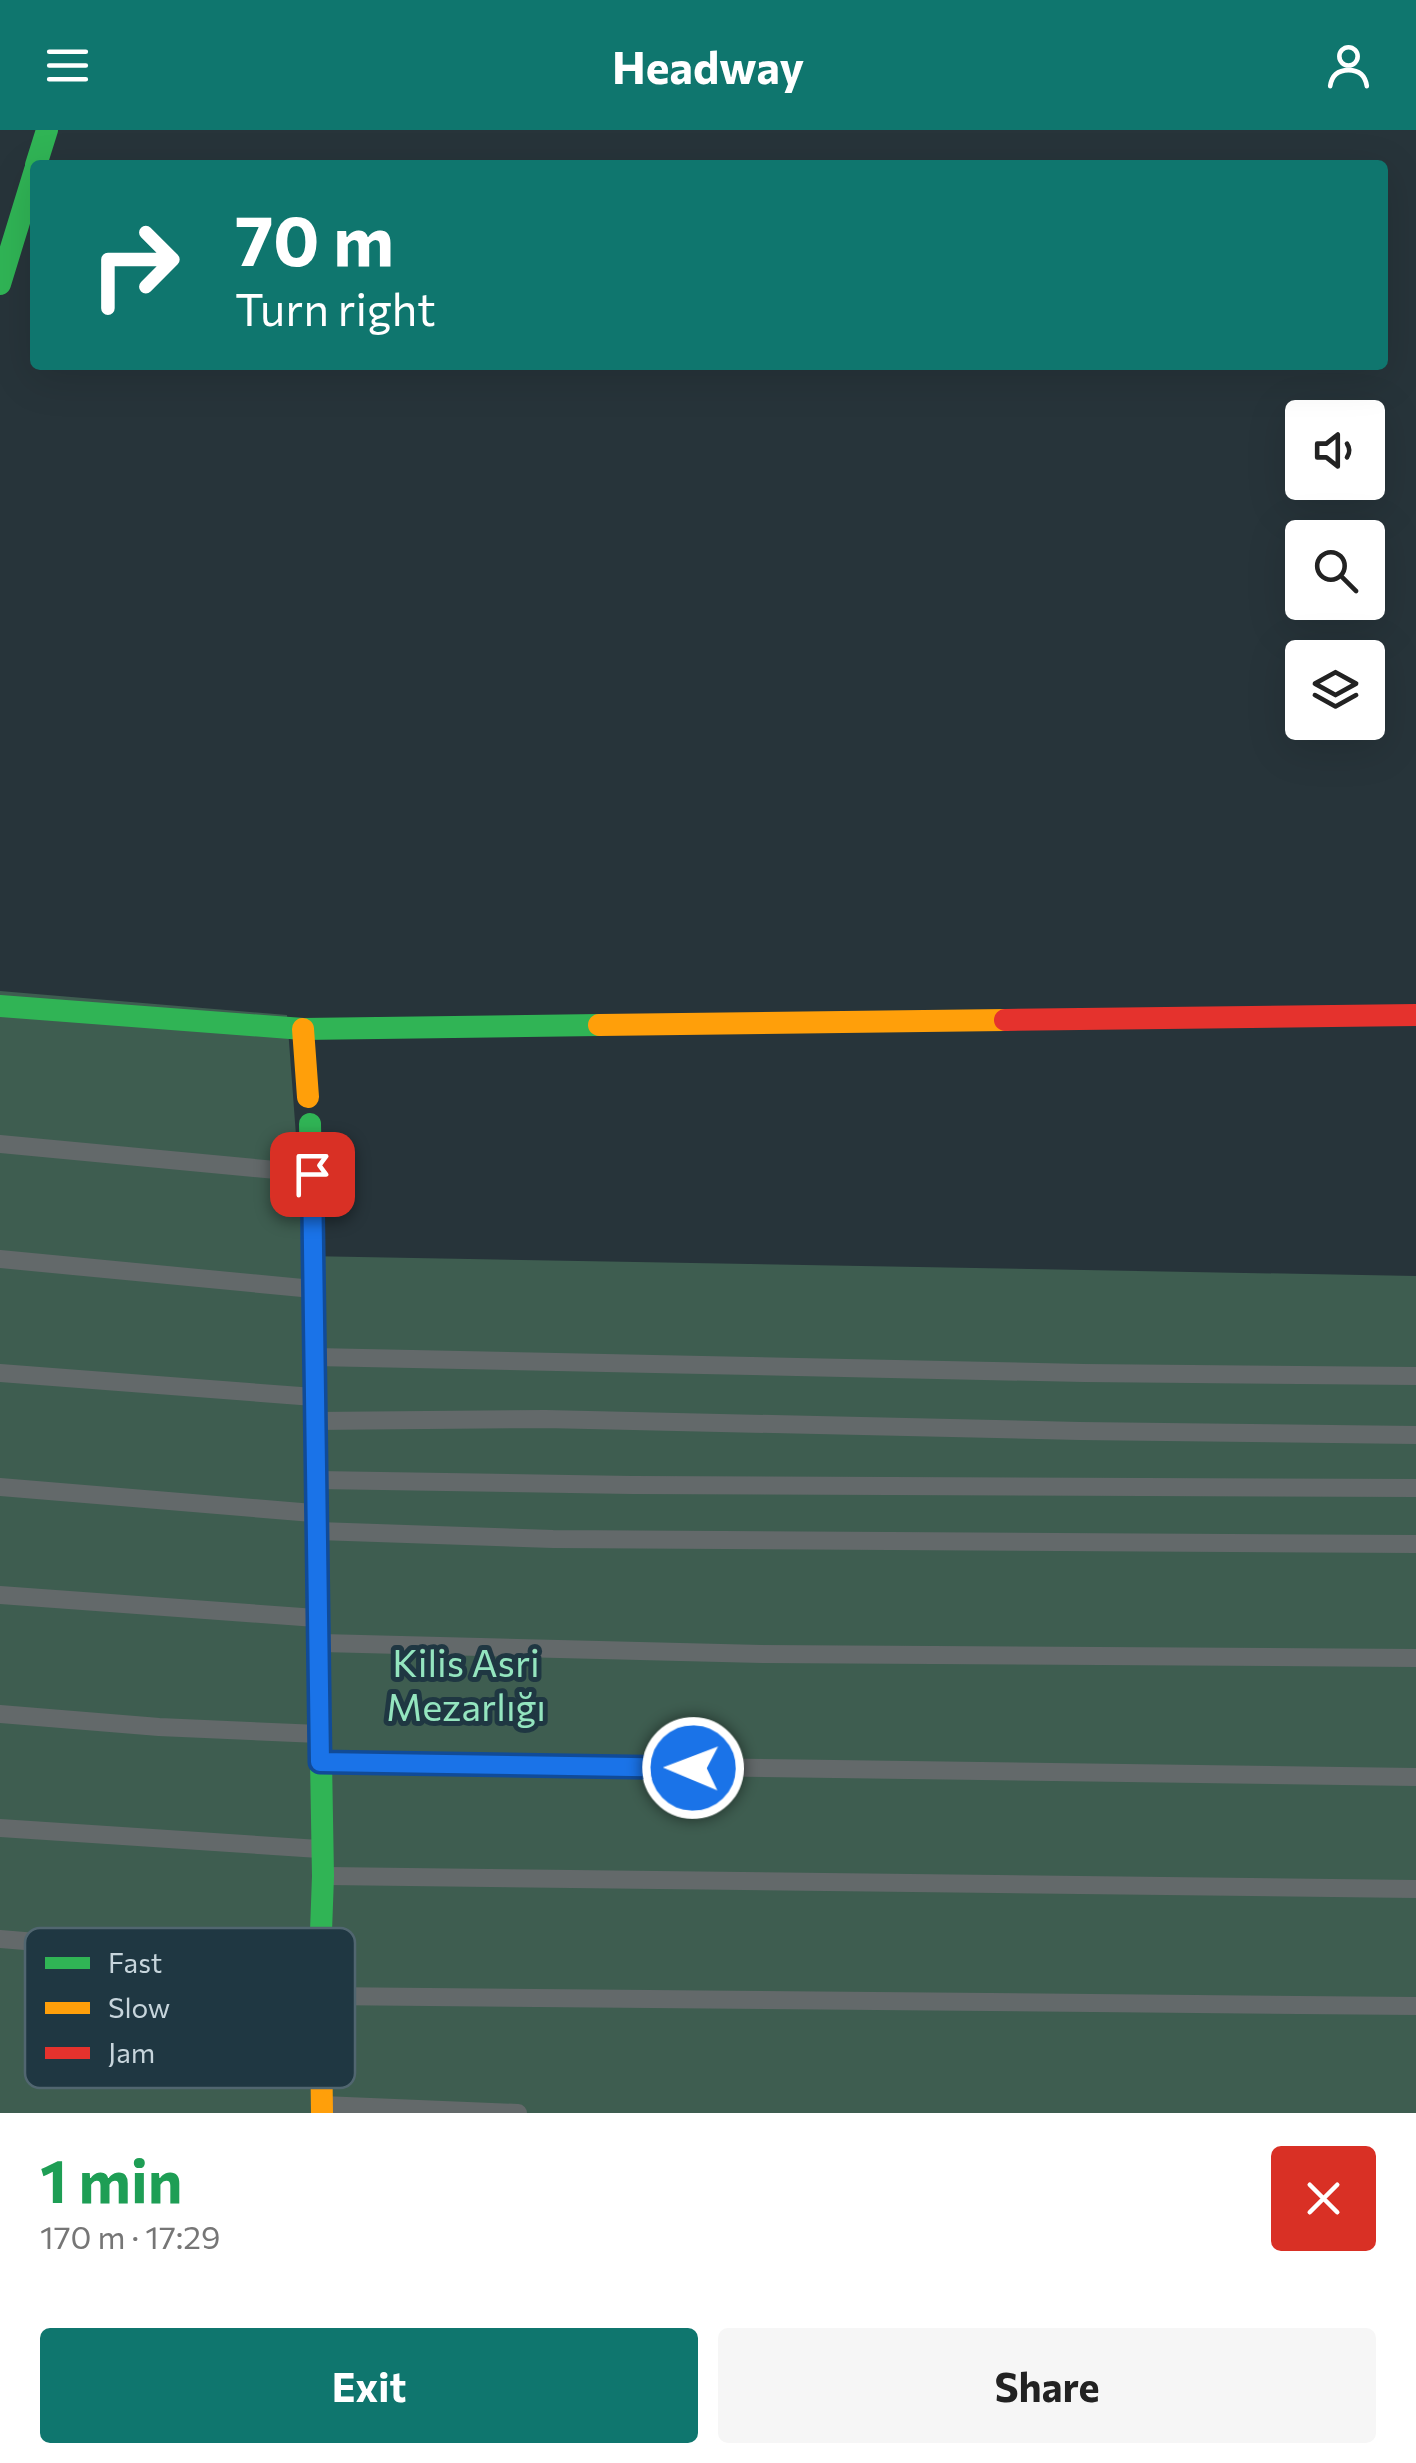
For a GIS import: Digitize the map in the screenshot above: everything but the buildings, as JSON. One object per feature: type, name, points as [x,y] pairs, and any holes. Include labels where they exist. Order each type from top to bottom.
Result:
[{"type":"street","points":[[38,160],[47,130]]},
{"type":"street","points":[[0,284],[30,186]]},
{"type":"street","points":[[0,1006],[303,1029],[1416,1015]]},
{"type":"street","points":[[303,1029],[308,1097]]},
{"type":"street","points":[[310,1124],[321,1928]]},
{"type":"lane","points":[[0,1144],[312,1174]]},
{"type":"lane","points":[[0,1259],[314,1290]]},
{"type":"lane","points":[[314,1357],[1416,1376]]},
{"type":"lane","points":[[0,1372],[314,1397]]},
{"type":"lane","points":[[314,1421],[545,1418],[1080,1432],[1416,1435]]},
{"type":"lane","points":[[316,1480],[1416,1488]]},
{"type":"lane","points":[[0,1486],[317,1522],[553,1539],[1416,1544]]},
{"type":"lane","points":[[0,1595],[316,1618]]},
{"type":"lane","points":[[317,1643],[762,1654],[1416,1658]]},
{"type":"lane","points":[[0,1714],[159,1727],[319,1734]]},
{"type":"lane","points":[[320,1762],[1416,1777]]},
{"type":"lane","points":[[0,1828],[322,1850]]},
{"type":"lane","points":[[323,1876],[1416,1888]]},
{"type":"lane","points":[[0,1939],[25,1941]]},
{"type":"lane","points":[[355,1996],[1416,2006]]},
{"type":"lane","points":[[322,2109],[518,2113]]},
{"type":"green space","name":"Kilis Asri Mezarlığı","points":[[0,991],[287,1015],[305,1256],[1416,1276],[1416,2113],[0,2113]]},
{"type":"traffic: fast","points":[[38,160],[47,130]]},
{"type":"traffic: fast","points":[[0,284],[30,186]]},
{"type":"traffic: fast","points":[[0,1006],[303,1029],[599,1025]]},
{"type":"traffic: fast","points":[[310,1124],[321,1928]]},
{"type":"traffic: slow","points":[[599,1025],[1005,1020]]},
{"type":"traffic: slow","points":[[303,1029],[308,1097]]},
{"type":"traffic: slow","points":[[322,2088],[322,2113]]},
{"type":"traffic: jam","points":[[1005,1020],[1416,1015]]},
{"type":"route","points":[[312,1174],[320,1762],[693,1768]]}]
